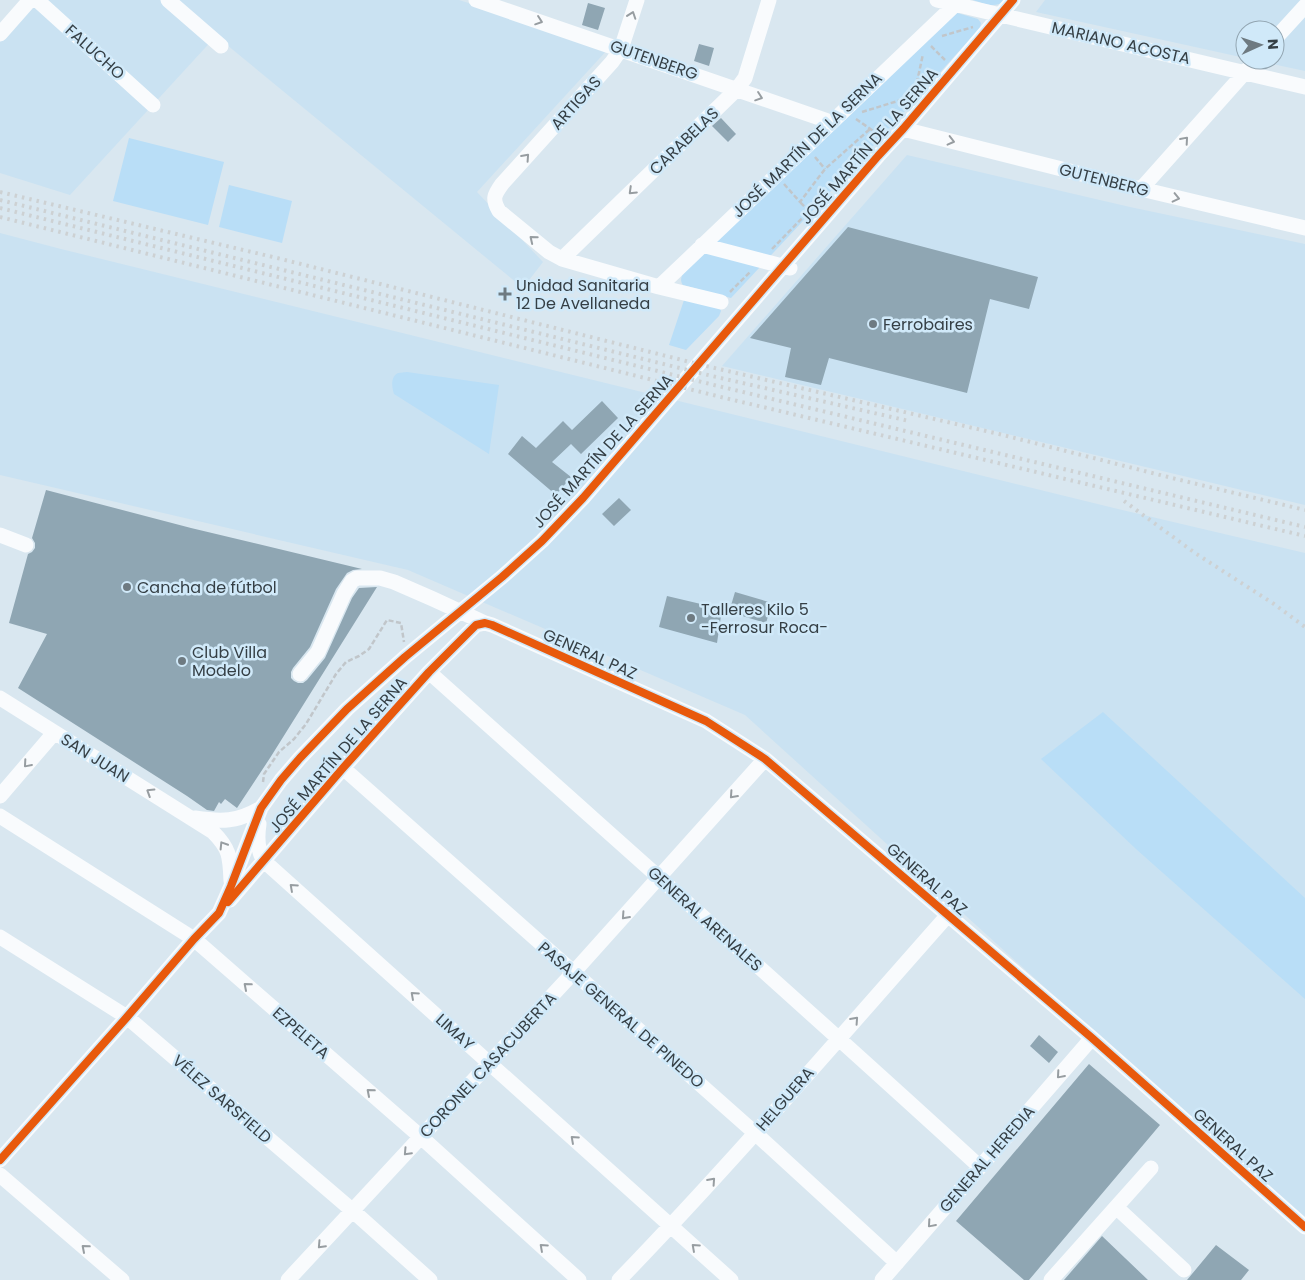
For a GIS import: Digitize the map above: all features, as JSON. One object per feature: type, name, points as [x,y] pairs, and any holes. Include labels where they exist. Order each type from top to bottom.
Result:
[{"type":"street","points":[[0,34],[30,0]]},
{"type":"street","name":"FALUCHO","points":[[37,0],[153,105]]},
{"type":"street","points":[[168,0],[221,46]]},
{"type":"street","name":"GUTENBERG","points":[[476,0],[505,5],[621,49],[831,122]]},
{"type":"street","name":"ARTIGAS","points":[[562,259],[549,252],[499,210],[495,203],[495,194],[612,62],[621,49],[637,0]]},
{"type":"street","name":"CARABELAS","points":[[562,259],[737,89],[744,78],[769,0]]},
{"type":"street","name":"MARIANO ACOSTA","points":[[938,0],[958,2],[1001,15],[1305,87]]},
{"type":"street","name":"JOSÉ MARTÍN DE LA SERNA","points":[[219,913],[261,808],[300,758],[347,709],[405,657],[502,577],[561,523],[596,484],[887,136],[904,129],[1013,0]]},
{"type":"street","name":"JOSÉ MARTÍN DE LA SERNA","points":[[659,287],[831,122],[847,113],[924,39],[958,2]]},
{"type":"street","points":[[1285,28],[1305,6]]},
{"type":"street","points":[[1141,189],[1245,72]]},
{"type":"street","name":"GUTENBERG","points":[[904,129],[1305,228]]},
{"type":"street","points":[[702,245],[793,269]]},
{"type":"street","points":[[562,259],[659,287],[721,302]]},
{"type":"street","points":[[0,535],[26,545]]},
{"type":"street","name":"GENERAL PAZ","points":[[300,674],[318,652],[344,594],[352,581],[358,578],[380,578],[433,599],[485,624],[501,629],[706,721],[765,759],[1092,1038],[1305,1227]]},
{"type":"street","name":"JOSÉ MARTÍN DE LA SERNA","points":[[0,1160],[429,672],[476,625],[485,624]]},
{"type":"street","name":"GENERAL ARENALES","points":[[429,672],[839,1038],[980,1167]]},
{"type":"street","name":"SAN JUAN","points":[[0,698],[213,832],[224,842],[229,854],[231,886]]},
{"type":"street","points":[[0,796],[54,733]]},
{"type":"street","name":"CORONEL CASACUBERTA","points":[[288,1280],[573,973],[765,759]]},
{"type":"street","name":"PASAJE GENERAL DE PINEDO","points":[[343,768],[755,1134],[897,1263]]},
{"type":"street","points":[[261,808],[258,832],[259,848],[264,861]]},
{"type":"street","name":"SAN JUAN","points":[[191,817],[215,821],[224,820],[248,815],[261,808]]},
{"type":"street","name":"EZPELETA","points":[[0,816],[194,939],[421,1137],[580,1280]]},
{"type":"street","name":"LIMAY","points":[[264,861],[731,1280]]},
{"type":"street","name":"HELGUERA","points":[[619,1280],[755,1134],[948,915]]},
{"type":"street","name":"VÉLEZ SARSFIELD","points":[[0,937],[127,1017],[353,1211],[430,1280]]},
{"type":"street","name":"GENERAL HEREDIA","points":[[882,1280],[1092,1038]]},
{"type":"street","points":[[1051,1280],[1151,1168]]},
{"type":"street","points":[[0,1175],[112,1277]]},
{"type":"street","points":[[1116,1207],[1184,1270]]},
{"type":"path","points":[[924,39],[977,26],[971,32]]},
{"type":"path","points":[[924,39],[946,60]]},
{"type":"path","points":[[914,96],[924,39]]},
{"type":"path","points":[[908,102],[920,89]]},
{"type":"path","points":[[847,113],[914,96]]},
{"type":"path","points":[[847,113],[879,135],[887,136]]},
{"type":"path","points":[[776,175],[800,202],[825,169],[870,129]]},
{"type":"path","points":[[263,782],[264,774],[279,752],[294,739],[306,724],[336,674],[346,662],[369,649],[387,620],[400,623]]},
{"type":"shaded area","points":[[35,0],[459,0],[609,48],[477,192],[543,262],[523,288],[216,36],[70,195],[0,173],[0,38]]},
{"type":"shaded area","points":[[973,0],[1006,0],[994,5]]},
{"type":"shaded area","points":[[1045,0],[1305,0],[1305,71],[1285,67],[1285,20],[1235,20],[1235,56],[1036,12]]},
{"type":"shaded area","points":[[954,12],[978,19],[981,23],[980,28],[888,130],[731,298],[683,285],[681,279],[683,273]]},
{"type":"shaded area","points":[[129,138],[224,162],[208,225],[113,201]]},
{"type":"shaded area","points":[[907,155],[1130,207],[1305,244],[1305,505],[722,366]]},
{"type":"shaded area","points":[[229,185],[292,201],[282,243],[219,227]]},
{"type":"shaded area","points":[[0,233],[1118,509],[1305,553],[1305,1224],[745,715],[408,570],[0,475]]},
{"type":"shaded area","points":[[685,297],[720,308],[721,311],[719,316],[686,350],[669,345]]},
{"type":"shaded area","points":[[407,372],[499,385],[489,454],[394,394],[392,386],[395,375]]},
{"type":"shaded area","points":[[1103,712],[1305,898],[1305,999],[1136,849],[1041,759]]},
{"type":"building","points":[[588,3],[605,8],[598,30],[582,25]]},
{"type":"building","points":[[699,44],[714,48],[709,66],[694,61]]},
{"type":"building","points":[[721,118],[736,134],[728,142],[712,126]]},
{"type":"building","name":"Ferrobaires","points":[[848,227],[1038,277],[1029,309],[990,299],[967,393],[829,358],[821,385],[785,377],[791,348],[750,338]]},
{"type":"building","points":[[602,401],[618,418],[581,454],[571,444],[552,462],[571,477],[556,495],[508,454],[522,436],[536,448],[563,421],[572,430]]},
{"type":"building","name":"Club Villa Modelo","points":[[46,490],[191,528],[362,569],[347,573],[336,589],[310,647],[291,672],[291,678],[298,683],[303,683],[307,680],[325,658],[352,598],[359,588],[377,587],[237,808],[225,799],[221,804],[219,802],[214,811],[207,810],[18,688],[47,634],[9,623],[28,554],[35,548],[32,538]]},
{"type":"building","points":[[619,498],[631,510],[614,526],[602,514]]},
{"type":"building","name":"Talleres Kilo 5 -Ferrosur Roca-","points":[[735,592],[772,603],[766,623],[729,612]]},
{"type":"building","name":"Talleres Kilo 5 -Ferrosur Roca-","points":[[667,596],[722,609],[717,643],[659,627]]},
{"type":"building","points":[[1039,1035],[1058,1052],[1049,1063],[1030,1046]]},
{"type":"building","points":[[1089,1064],[1160,1125],[1029,1280],[1024,1280],[956,1221]]},
{"type":"building","points":[[1102,1236],[1148,1280],[1064,1280]]},
{"type":"building","points":[[1216,1245],[1249,1270],[1241,1280],[1187,1280]]},
{"type":"railway","points":[[0,192],[277,258],[706,366],[999,434],[1305,510]]},
{"type":"railway","points":[[0,200],[712,376],[909,421]]},
{"type":"railway","points":[[0,208],[718,386],[1305,527]]},
{"type":"railway","points":[[0,217],[725,398],[1305,536]]},
{"type":"railway","points":[[1124,501],[1195,553],[1274,604],[1305,627]]},
{"type":"cycle path","points":[[0,1160],[219,913],[261,808],[300,758],[347,709],[405,657],[502,577],[542,541],[583,498],[1013,0]]},
{"type":"cycle path","points":[[228,902],[343,768],[429,672],[476,625],[485,623],[492,625],[706,721],[765,759],[1092,1038],[1305,1227]]},
{"type":"place","name":"Unidad Sanitaria 12 De Avellaneda","points":[[505,294]]},
{"type":"place","name":"Ferrobaires","points":[[873,324]]},
{"type":"place","name":"Cancha de fútbol","points":[[127,587]]},
{"type":"place","name":"Talleres Kilo 5 -Ferrosur Roca-","points":[[691,618]]},
{"type":"place","name":"Club Villa Modelo","points":[[182,661]]}]
